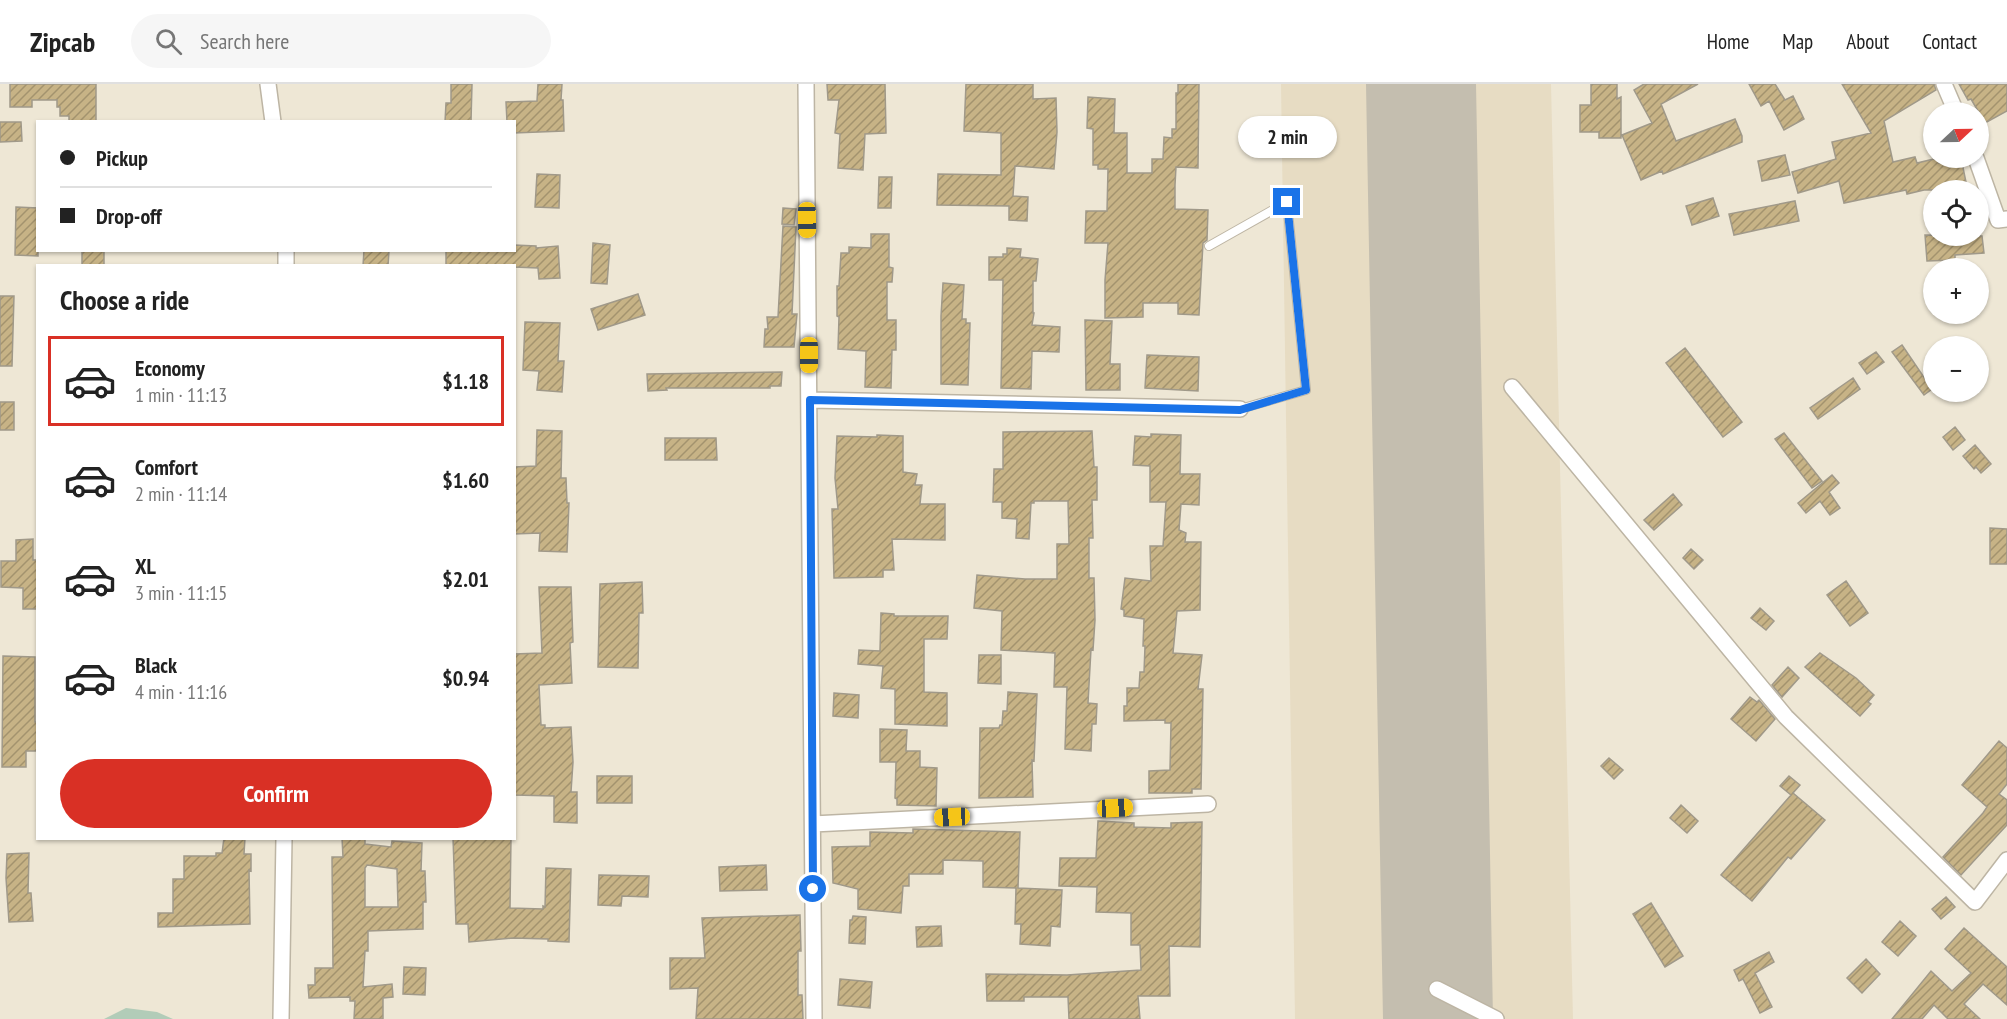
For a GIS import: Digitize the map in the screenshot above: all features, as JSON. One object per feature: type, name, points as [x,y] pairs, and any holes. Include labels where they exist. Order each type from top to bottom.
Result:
[{"type":"street","points":[[268,84],[273,120]]},
{"type":"street","points":[[806,84],[814,1019]]},
{"type":"street","points":[[1944,84],[1952,102]]},
{"type":"street","points":[[1980,168],[1998,220],[2007,219]]},
{"type":"street","points":[[1512,387],[1785,717],[1975,902],[2007,860]]},
{"type":"street","points":[[810,400],[1240,410]]},
{"type":"street","points":[[813,824],[1208,804]]},
{"type":"street","points":[[281,1019],[284,840]]},
{"type":"street","points":[[1437,989],[1496,1019]]},
{"type":"lane","points":[[1209,246],[1287,202],[1306,390],[1240,410]]},
{"type":"shaded area","points":[[1281,84],[1551,84],[1573,1019],[1295,1019]]},
{"type":"green space","points":[[126,1008],[157,1012],[173,1019],[104,1019]]},
{"type":"building","points":[[10,84],[96,84],[96,120],[69,120],[69,116],[60,116],[57,100],[32,100],[32,107],[10,107]]},
{"type":"building","points":[[451,84],[472,84],[471,120],[445,120],[446,103],[451,103]]},
{"type":"building","points":[[538,84],[562,84],[564,131],[516,133],[516,120],[507,120],[506,102],[537,101]]},
{"type":"building","points":[[827,84],[885,84],[886,133],[865,134],[863,170],[838,168],[840,134],[835,133],[839,100],[828,100]]},
{"type":"building","points":[[966,84],[1033,84],[1033,99],[1056,98],[1057,132],[1054,169],[1015,166],[1013,196],[1028,197],[1027,221],[1009,220],[1009,206],[937,205],[938,174],[1001,175],[1001,133],[964,131]]},
{"type":"building","points":[[1178,84],[1199,84],[1198,168],[1176,167],[1175,209],[1208,210],[1207,240],[1203,243],[1199,315],[1178,314],[1178,303],[1143,303],[1143,317],[1105,318],[1108,243],[1085,243],[1086,211],[1107,211],[1108,169],[1098,169],[1098,165],[1093,165],[1093,129],[1087,128],[1088,97],[1115,99],[1114,133],[1127,133],[1127,173],[1152,173],[1152,159],[1163,159],[1164,137],[1172,138],[1172,129],[1176,129]]},
{"type":"building","points":[[1591,84],[1617,84],[1617,99],[1621,97],[1621,138],[1599,138],[1599,132],[1580,132],[1580,105],[1591,105]]},
{"type":"building","points":[[1644,84],[1698,84],[1661,104],[1676,141],[1735,119],[1742,142],[1663,174],[1662,171],[1641,180],[1622,135],[1652,123],[1634,90]]},
{"type":"building","points":[[1749,84],[1775,84],[1785,100],[1793,96],[1804,119],[1784,130],[1769,101],[1761,106]]},
{"type":"building","points":[[1842,84],[1934,84],[1936,90],[1884,121],[1893,162],[1915,157],[1917,163],[1923,162],[1923,168],[1963,168],[1966,180],[1923,180],[1923,190],[1907,194],[1906,190],[1844,203],[1839,181],[1798,193],[1792,172],[1836,159],[1832,142],[1871,133]]},
{"type":"building","points":[[1959,84],[2007,84],[2007,111],[1989,121],[1989,102],[1968,100]]},
{"type":"building","points":[[0,122],[21,122],[22,141],[0,142]]},
{"type":"building","points":[[1785,155],[1790,175],[1762,181],[1758,161]]},
{"type":"building","points":[[537,174],[560,175],[559,208],[535,207]]},
{"type":"building","points":[[879,177],[892,177],[891,208],[878,208]]},
{"type":"building","points":[[1713,198],[1719,216],[1692,225],[1686,206]]},
{"type":"building","points":[[1795,201],[1799,221],[1734,235],[1729,214]]},
{"type":"building","points":[[16,207],[36,208],[36,252],[38,256],[15,255]]},
{"type":"building","points":[[783,208],[796,209],[794,225],[782,224]]},
{"type":"building","points":[[783,226],[796,227],[792,314],[797,314],[794,347],[764,347],[765,329],[768,329],[767,317],[778,317]]},
{"type":"building","points":[[871,234],[889,234],[889,267],[893,268],[892,282],[887,282],[887,320],[896,320],[896,350],[892,350],[891,388],[865,387],[866,351],[838,349],[837,286],[839,286],[841,253],[849,253],[849,247],[871,248]]},
{"type":"building","points":[[593,243],[610,245],[607,284],[591,283]]},
{"type":"building","points":[[516,245],[536,246],[536,248],[558,246],[560,278],[539,279],[538,268],[516,267],[516,264],[446,264],[446,252],[516,252]]},
{"type":"building","points":[[1926,246],[1983,246],[1984,253],[1955,255],[1955,258],[1927,258]]},
{"type":"building","points":[[1007,248],[1021,249],[1020,257],[1038,259],[1036,281],[1033,281],[1032,325],[1060,327],[1059,352],[1032,351],[1031,389],[1001,388],[1003,280],[989,280],[989,257],[1003,257],[1003,254],[1007,254]]},
{"type":"building","points":[[82,252],[104,252],[104,264],[82,264]]},
{"type":"building","points":[[364,252],[389,252],[388,264],[363,264]]},
{"type":"building","points":[[943,283],[964,285],[962,319],[970,323],[968,385],[941,384]]},
{"type":"building","points":[[638,294],[645,315],[598,330],[591,309]]},
{"type":"building","points":[[0,296],[14,296],[12,366],[0,366]]},
{"type":"building","points":[[1085,320],[1112,321],[1110,364],[1120,364],[1120,390],[1086,390]]},
{"type":"building","points":[[525,322],[560,323],[558,361],[564,361],[562,392],[537,390],[539,371],[523,370]]},
{"type":"building","points":[[1902,345],[1923,376],[1923,394],[1892,352]]},
{"type":"building","points":[[1685,348],[1742,422],[1723,437],[1666,363]]},
{"type":"building","points":[[1876,352],[1884,362],[1867,374],[1859,363]]},
{"type":"building","points":[[1147,355],[1199,357],[1198,391],[1145,388]]},
{"type":"building","points":[[782,372],[781,386],[770,386],[770,388],[666,388],[667,390],[648,391],[647,374]]},
{"type":"building","points":[[1853,378],[1860,389],[1818,419],[1810,408]]},
{"type":"building","points":[[0,402],[14,402],[14,430],[0,430]]},
{"type":"building","points":[[1955,427],[1965,440],[1953,450],[1943,437]]},
{"type":"building","points":[[537,430],[562,431],[561,478],[566,478],[567,503],[569,503],[567,552],[539,551],[540,533],[516,534],[516,467],[536,466]]},
{"type":"building","points":[[1092,431],[1094,467],[1097,467],[1097,500],[1092,500],[1093,538],[1089,538],[1089,578],[1094,578],[1095,620],[1088,703],[1097,704],[1096,724],[1092,724],[1091,751],[1065,749],[1067,687],[1054,687],[1055,653],[1001,650],[1002,611],[974,608],[977,575],[1057,579],[1057,544],[1069,544],[1068,501],[1034,501],[1031,503],[1029,539],[1016,538],[1017,519],[1002,518],[1002,502],[993,502],[994,469],[1003,469],[1003,432]]},
{"type":"building","points":[[1784,433],[1822,481],[1812,488],[1775,439]]},
{"type":"building","points":[[1151,434],[1181,435],[1180,474],[1200,474],[1199,505],[1181,504],[1179,530],[1186,533],[1185,542],[1201,542],[1200,610],[1177,611],[1173,653],[1202,655],[1198,689],[1203,689],[1201,789],[1192,789],[1192,793],[1149,793],[1149,771],[1170,770],[1171,723],[1165,723],[1165,720],[1124,721],[1127,688],[1139,688],[1140,672],[1144,672],[1145,646],[1143,646],[1144,619],[1124,616],[1124,610],[1121,609],[1125,578],[1151,581],[1150,546],[1163,546],[1166,502],[1150,502],[1150,466],[1133,465],[1135,436],[1151,437]]},
{"type":"building","points":[[877,435],[903,436],[903,472],[917,474],[915,485],[922,485],[920,504],[945,504],[945,540],[892,539],[894,570],[883,570],[883,577],[834,578],[832,509],[838,509],[835,478],[837,436],[877,437]]},
{"type":"building","points":[[665,438],[716,438],[717,460],[665,460]]},
{"type":"building","points":[[1975,445],[1991,464],[1981,473],[1976,467],[1974,469],[1963,456]]},
{"type":"building","points":[[1832,475],[1839,483],[1829,492],[1840,508],[1830,515],[1820,501],[1806,513],[1798,503]]},
{"type":"building","points":[[1673,494],[1682,505],[1654,530],[1644,520]]},
{"type":"building","points":[[1990,528],[2007,529],[2007,564],[1990,564]]},
{"type":"building","points":[[33,539],[33,560],[36,560],[36,609],[23,609],[23,588],[1,587],[1,561],[16,561],[16,540]]},
{"type":"building","points":[[1691,549],[1703,560],[1694,569],[1683,558]]},
{"type":"building","points":[[1846,581],[1868,613],[1850,626],[1827,595]]},
{"type":"building","points":[[642,582],[643,613],[639,613],[638,668],[598,667],[600,584]]},
{"type":"building","points":[[539,587],[571,587],[572,683],[539,685],[541,725],[545,725],[545,728],[571,727],[573,762],[571,792],[577,792],[577,823],[554,822],[554,796],[516,795],[516,654],[542,653]]},
{"type":"building","points":[[1760,608],[1774,621],[1766,630],[1751,618]]},
{"type":"building","points":[[881,613],[894,614],[894,616],[948,616],[947,639],[924,639],[924,692],[947,693],[947,726],[895,724],[895,689],[881,688],[883,666],[858,664],[859,650],[880,651]]},
{"type":"building","points":[[1820,653],[1856,678],[1874,695],[1868,702],[1871,704],[1860,716],[1805,667]]},
{"type":"building","points":[[979,655],[1001,655],[1001,684],[978,683]]},
{"type":"building","points":[[3,656],[35,657],[36,751],[26,751],[26,767],[2,767]]},
{"type":"building","points":[[1788,667],[1799,678],[1782,697],[1772,685]]},
{"type":"building","points":[[1008,692],[1037,694],[1034,761],[1032,760],[1033,797],[979,798],[980,728],[999,728],[1002,725],[1003,711],[1007,711]]},
{"type":"building","points":[[834,693],[859,695],[858,718],[833,716]]},
{"type":"building","points":[[1750,697],[1757,702],[1759,700],[1775,719],[1756,741],[1731,719]]},
{"type":"building","points":[[880,729],[907,730],[906,751],[920,751],[920,767],[937,768],[936,806],[897,805],[895,798],[896,762],[880,762]]},
{"type":"building","points":[[1999,741],[2007,748],[2007,784],[1999,794],[2007,800],[2007,825],[1961,875],[1943,857],[1987,807],[1962,785]]},
{"type":"building","points":[[1609,758],[1623,770],[1614,779],[1601,766]]},
{"type":"building","points":[[597,776],[632,776],[632,803],[597,803]]},
{"type":"building","points":[[1789,776],[1800,785],[1793,793],[1825,820],[1791,859],[1788,857],[1752,901],[1721,875],[1791,795],[1780,786]]},
{"type":"building","points":[[1681,805],[1698,821],[1687,833],[1670,818]]},
{"type":"building","points":[[1098,821],[1134,823],[1134,827],[1171,828],[1171,823],[1202,822],[1200,947],[1169,946],[1170,996],[1138,996],[1140,1019],[1069,1019],[1068,997],[1024,997],[1024,1001],[987,1001],[986,974],[1067,975],[1141,970],[1140,945],[1131,945],[1131,913],[1096,912],[1097,887],[1059,886],[1060,858],[1096,858]]},
{"type":"building","points":[[913,829],[1020,832],[1018,888],[1062,890],[1060,927],[1051,926],[1050,946],[1020,944],[1021,924],[1015,924],[1016,888],[983,887],[983,861],[943,860],[943,874],[909,874],[909,886],[903,886],[901,913],[858,909],[858,889],[833,883],[832,847],[870,846],[870,832],[913,833]]},
{"type":"building","points":[[224,840],[245,840],[244,854],[251,854],[250,924],[158,927],[158,913],[173,913],[173,879],[184,879],[184,856],[216,856],[216,853],[222,853]]},
{"type":"building","points":[[342,840],[365,840],[365,844],[391,847],[392,841],[422,843],[421,871],[425,871],[426,902],[423,902],[423,929],[368,931],[363,987],[392,984],[393,997],[383,998],[383,1019],[354,1019],[355,1001],[350,1001],[350,997],[309,998],[308,985],[315,985],[315,968],[333,968],[332,857],[343,857]],"holes":[[[367,865],[397,869],[398,907],[365,907],[365,868]]]},
{"type":"building","points":[[453,840],[511,840],[510,908],[543,909],[543,906],[545,907],[546,868],[571,869],[569,942],[513,938],[469,942],[468,924],[456,924]]},
{"type":"building","points":[[29,853],[28,893],[31,893],[33,921],[9,922],[7,854]]},
{"type":"building","points":[[766,865],[767,890],[720,891],[719,867]]},
{"type":"building","points":[[599,875],[649,876],[648,897],[622,896],[621,906],[598,905]]},
{"type":"building","points":[[1946,897],[1955,907],[1941,919],[1932,909]]},
{"type":"building","points":[[1651,903],[1683,956],[1665,967],[1633,914]]},
{"type":"building","points":[[800,915],[801,951],[798,951],[798,995],[802,995],[803,1019],[696,1019],[698,988],[670,989],[670,958],[705,958],[702,918]]},
{"type":"building","points":[[853,916],[866,917],[865,944],[849,943],[850,920]]},
{"type":"building","points":[[1900,921],[1916,936],[1898,956],[1882,942]]},
{"type":"building","points":[[941,926],[942,946],[917,947],[916,927]]},
{"type":"building","points":[[1964,928],[2007,967],[2007,1005],[1983,984],[1964,1004],[1980,1019],[1948,1019],[1934,1005],[1922,1019],[1892,1019],[1931,971],[1952,991],[1971,973],[1945,949]]},
{"type":"building","points":[[1769,952],[1774,962],[1755,973],[1772,1007],[1760,1013],[1743,979],[1739,981],[1734,970]]},
{"type":"building","points":[[1866,959],[1880,974],[1862,993],[1847,978]]},
{"type":"building","points":[[404,967],[426,968],[425,995],[403,994]]},
{"type":"building","points":[[840,979],[872,982],[870,1008],[838,1005]]},
{"type":"runway","points":[[1421,84],[1438,1019]]},
{"type":"route","points":[[813,889],[810,400],[1240,410],[1306,390],[1287,202]]}]
